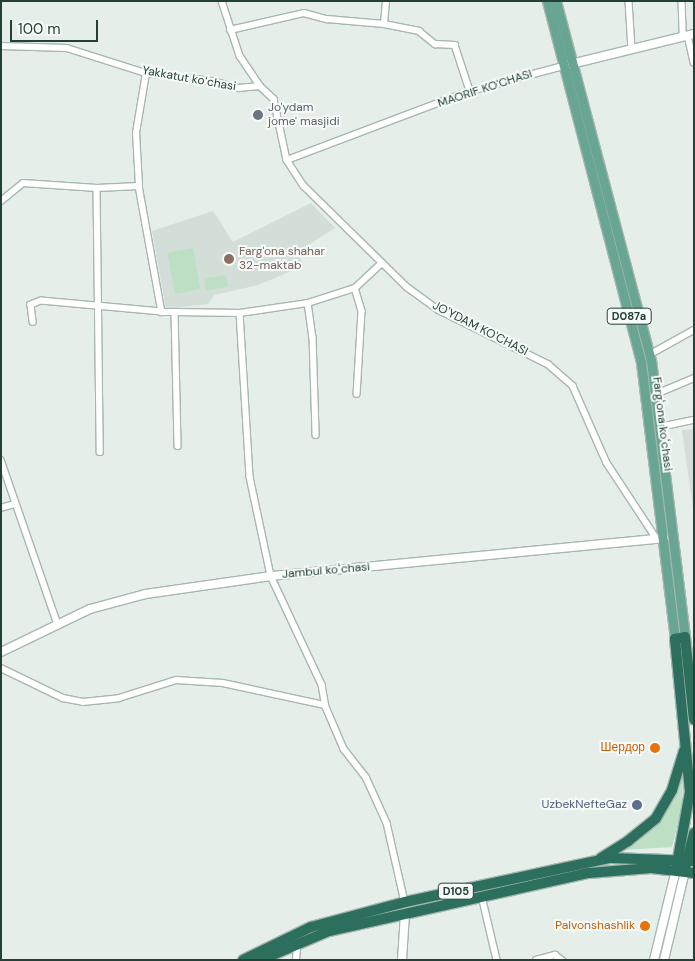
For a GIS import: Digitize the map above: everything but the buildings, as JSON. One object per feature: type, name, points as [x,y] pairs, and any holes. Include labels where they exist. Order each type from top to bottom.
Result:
[{"type":"highway","name":"Fargʻona koʻchasi","points":[[680,638],[694,720]]},
{"type":"highway","name":"Fargʻona koʻchasi","points":[[680,638],[689,804],[686,866]]},
{"type":"highway","name":"D105","points":[[597,860],[628,841],[656,818],[672,790],[687,743]]},
{"type":"highway","points":[[686,866],[694,833]]},
{"type":"highway","name":"D105","points":[[243,960],[311,927],[405,902],[597,860],[686,866]]},
{"type":"highway","name":"D105","points":[[261,960],[297,943],[329,931],[405,913],[606,870],[686,866]]},
{"type":"main road","name":"Fargʻona koʻchasi","points":[[547,1],[568,65],[649,355],[660,427],[680,638]]},
{"type":"main road","name":"Fargʻona koʻchasi","points":[[556,1],[568,65],[642,362],[660,539],[680,638]]},
{"type":"street","name":"JO'YDAM KO'CHASI","points":[[222,1],[240,56],[260,86],[274,99],[287,160],[304,186],[381,264],[439,310],[548,364],[573,386],[607,463],[660,539]]},
{"type":"street","points":[[384,24],[386,1]]},
{"type":"street","points":[[629,1],[632,50]]},
{"type":"street","points":[[682,1],[694,62]]},
{"type":"street","points":[[230,30],[304,13],[327,19],[384,24],[419,31],[434,44],[455,45],[470,92]]},
{"type":"street","name":"MAORIF KO'CHASI","points":[[287,160],[470,92],[568,65],[688,36]]},
{"type":"street","name":"Yakkatut koʻchasi","points":[[1,46],[67,48],[146,73],[212,81],[238,88],[260,86]]},
{"type":"street","points":[[146,73],[136,133],[139,186],[162,312]]},
{"type":"street","points":[[1,201],[23,183],[97,188],[139,186]]},
{"type":"street","points":[[97,188],[100,452]]},
{"type":"street","points":[[33,322],[30,309],[35,302],[98,305],[162,312],[240,313],[308,303],[355,288],[381,264]]},
{"type":"street","points":[[355,288],[362,311],[358,394]]},
{"type":"street","points":[[308,303],[313,337],[316,435]]},
{"type":"street","points":[[174,312],[178,446]]},
{"type":"street","points":[[240,313],[250,477],[271,576],[322,685],[325,705],[344,749],[366,777],[387,823],[405,902]]},
{"type":"street","points":[[649,355],[694,330]]},
{"type":"street","points":[[656,394],[694,378]]},
{"type":"street","points":[[660,427],[694,420]]},
{"type":"street","points":[[1,460],[58,625]]},
{"type":"street","points":[[1,508],[15,504]]},
{"type":"street","name":"Jambul koʻchasi","points":[[1,652],[90,609],[146,594],[271,576],[660,539]]},
{"type":"street","points":[[1,668],[63,698],[83,702],[119,698],[176,680],[223,683],[325,705]]},
{"type":"street","points":[[654,960],[686,866]]},
{"type":"street","points":[[664,960],[686,866]]},
{"type":"street","points":[[482,896],[497,960]]},
{"type":"street","points":[[402,960],[405,913]]},
{"type":"street","points":[[296,960],[297,943]]},
{"type":"street","points":[[536,960],[555,955],[562,960]]},
{"type":"shaded area","name":"Farg'ona shahar 32-maktab","points":[[311,203],[335,228],[297,252],[304,266],[258,285],[214,295],[208,304],[166,309],[152,231],[213,211],[233,242]]},
{"type":"shaded area","points":[[694,429],[694,515],[682,430]]},
{"type":"green space","points":[[193,248],[200,289],[175,294],[167,253]]},
{"type":"green space","points":[[226,275],[228,287],[206,290],[204,278]]},
{"type":"green space","points":[[683,772],[682,808],[672,847],[623,850],[662,817]]},
{"type":"place","name":"Jo'ydam jome' masjidi","points":[[258,115]]},
{"type":"place","name":"Farg'ona shahar 32-maktab","points":[[229,259]]},
{"type":"place","name":"Шердор","points":[[655,748]]},
{"type":"place","name":"UzbekNefteGaz","points":[[637,805]]},
{"type":"place","name":"Palvonshashlik","points":[[645,926]]}]
